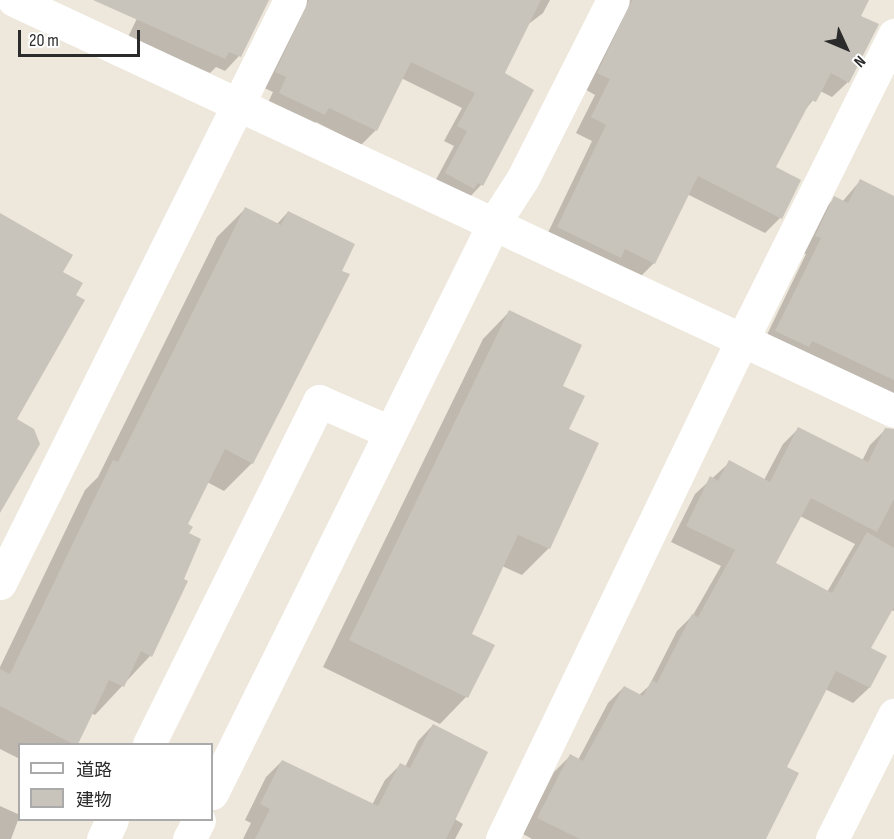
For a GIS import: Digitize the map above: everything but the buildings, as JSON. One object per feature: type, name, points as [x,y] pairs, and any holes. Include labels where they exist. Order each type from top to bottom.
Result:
[{"type":"street","points":[[14,0],[894,411]]},
{"type":"street","points":[[0,584],[290,0]]},
{"type":"street","points":[[213,791],[494,224],[523,178],[613,0]]},
{"type":"street","points":[[502,839],[742,339],[894,35]]},
{"type":"street","points":[[149,743],[320,401],[390,432]]},
{"type":"street","points":[[832,839],[894,715]]},
{"type":"street","points":[[103,839],[111,821]]},
{"type":"street","points":[[189,839],[198,821]]}]
